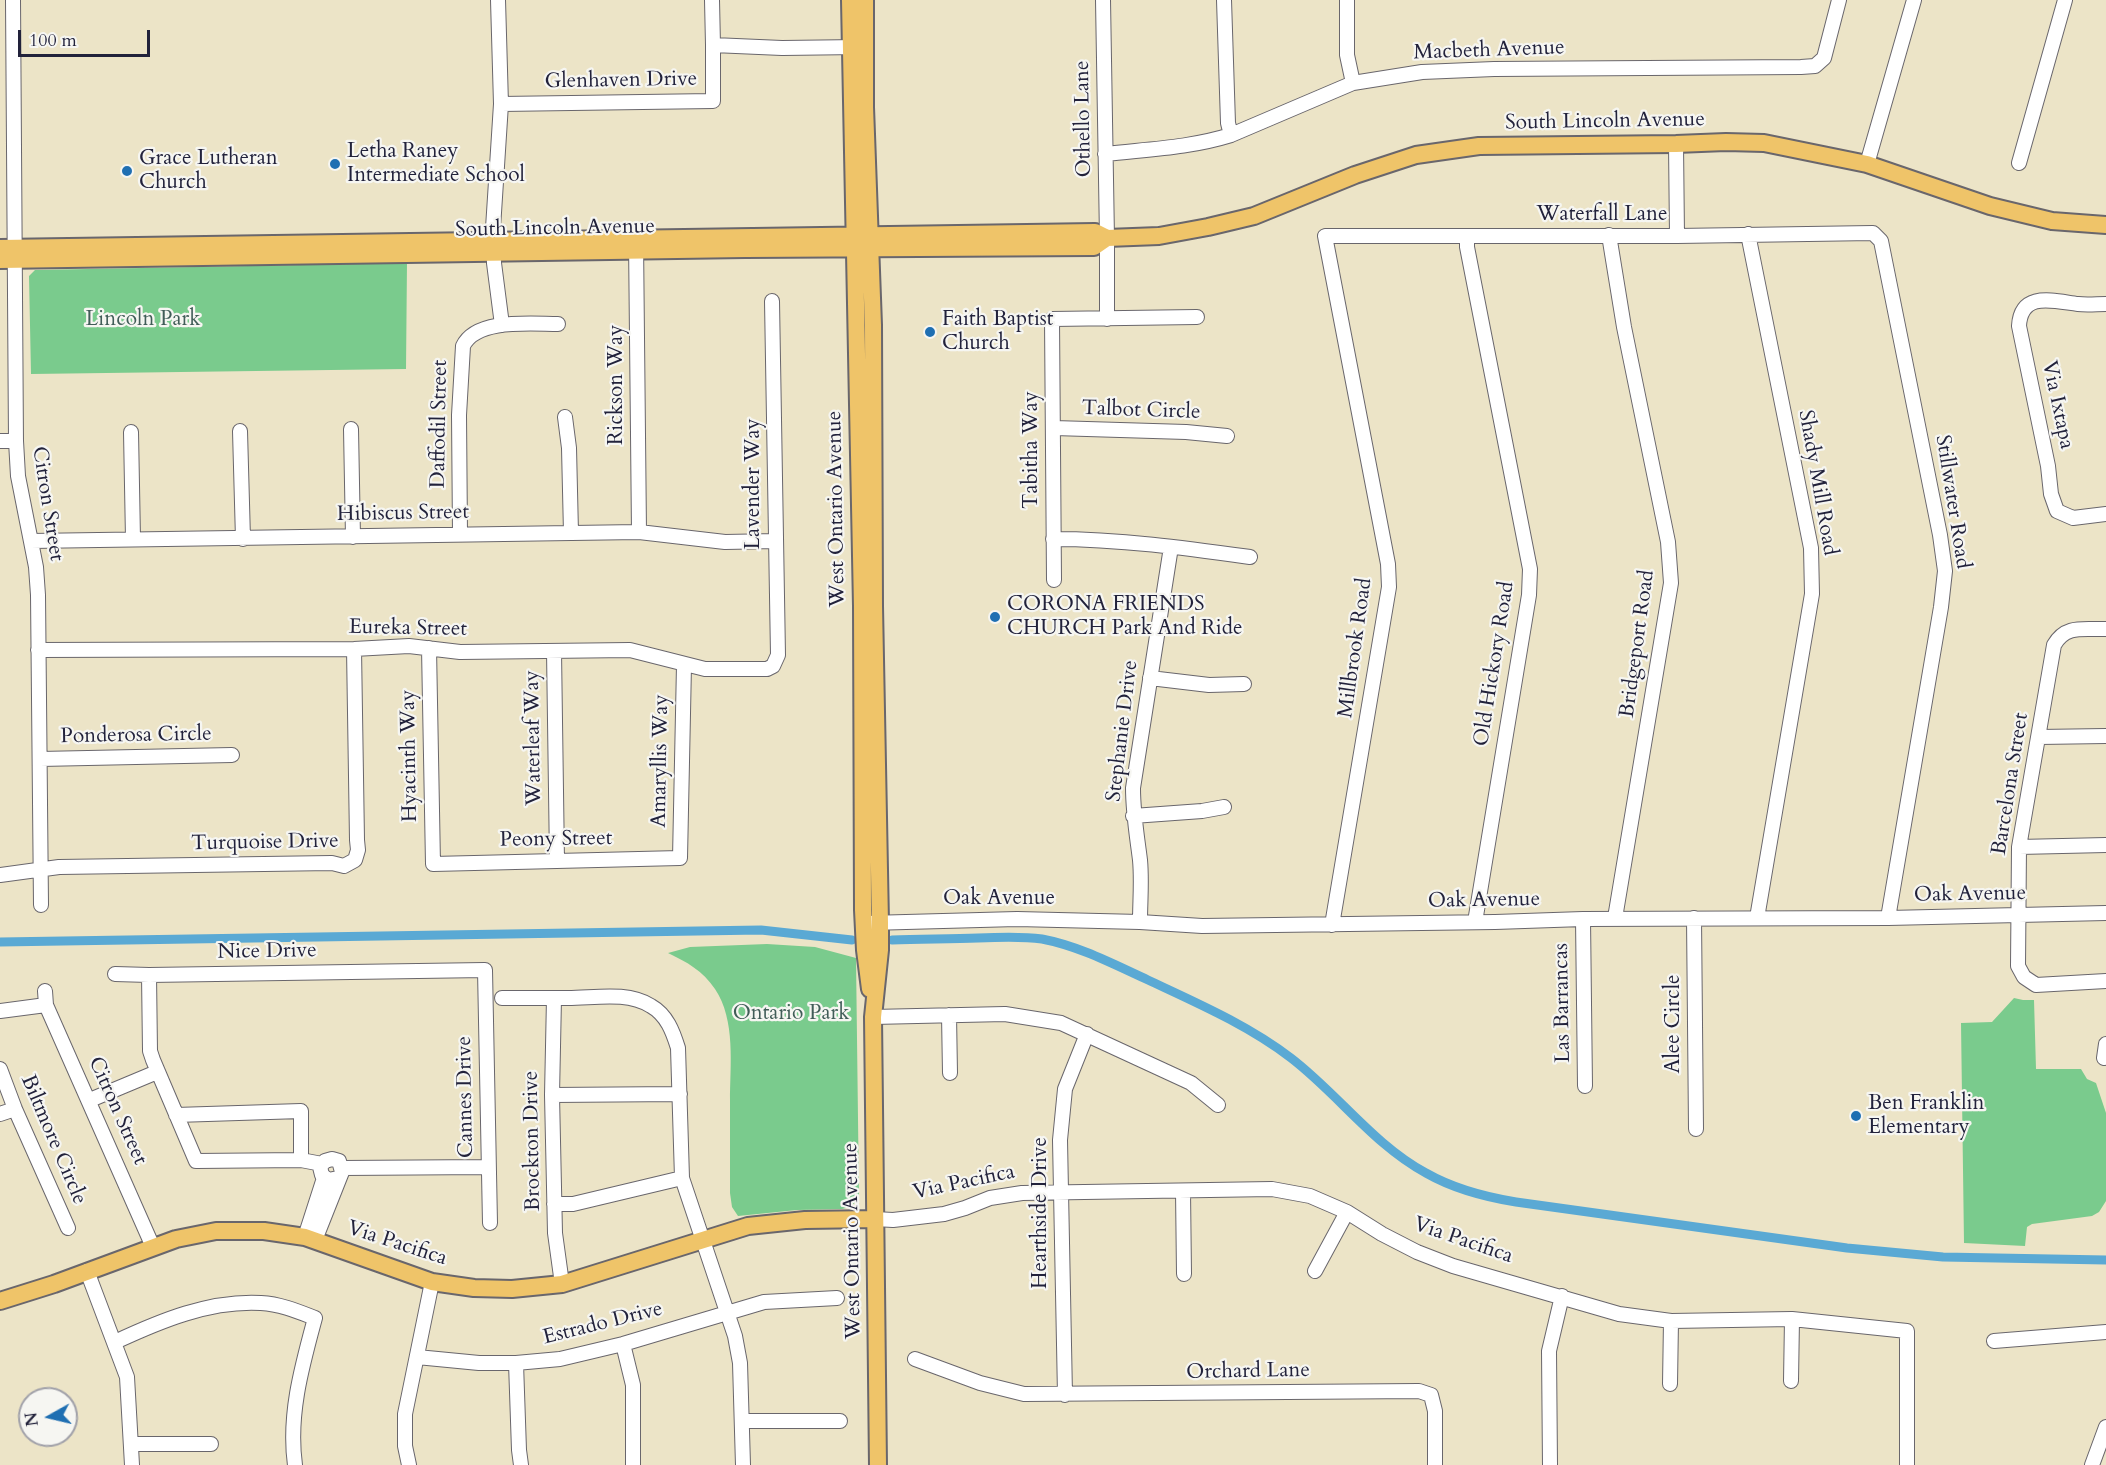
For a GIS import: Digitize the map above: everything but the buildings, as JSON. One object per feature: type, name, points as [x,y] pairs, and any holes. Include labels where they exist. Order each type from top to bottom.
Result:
[{"type":"main road","name":"West Ontario Avenue","points":[[850,0],[858,47],[862,242],[862,606],[872,923],[865,950],[873,1017],[878,1465]]},
{"type":"main road","name":"West Ontario Avenue","points":[[858,47],[865,0]]},
{"type":"main road","name":"South Lincoln Avenue","points":[[8,254],[862,242],[1095,232],[1107,238],[1159,236],[1254,216],[1355,175],[1416,155],[1479,146],[1764,143],[1866,164],[1990,206],[2052,221],[2106,225]]},
{"type":"main road","name":"Via Pacifica","points":[[0,1301],[153,1247],[187,1236],[216,1231],[264,1231],[310,1239],[432,1282],[474,1288],[512,1289],[562,1284],[748,1226],[805,1220],[875,1219]]},
{"type":"street","name":"Citron Street","points":[[13,0],[8,254],[18,476],[36,567],[41,905]]},
{"type":"street","points":[[498,0],[501,104],[495,173],[494,247],[502,326]]},
{"type":"street","points":[[712,0],[713,45]]},
{"type":"street","name":"Othello Lane","points":[[1103,0],[1107,319]]},
{"type":"street","points":[[1224,0],[1228,123],[1231,135]]},
{"type":"street","points":[[1347,0],[1347,55],[1353,83]]},
{"type":"street","name":"Macbeth Avenue","points":[[1105,154],[1169,149],[1211,141],[1231,135],[1353,83],[1422,72],[1494,69],[1810,67],[1820,63],[1824,58],[1839,0]]},
{"type":"street","points":[[1866,164],[1914,0]]},
{"type":"street","points":[[2019,163],[2065,0]]},
{"type":"street","name":"Glenhaven Drive","points":[[501,104],[714,101],[713,45],[783,48],[858,47]]},
{"type":"street","points":[[1676,144],[1677,236]]},
{"type":"street","name":"Waterfall Lane","points":[[1326,236],[1677,236],[1873,233],[1877,237]]},
{"type":"street","name":"Shady Mill Road","points":[[1748,234],[1811,548],[1812,594],[1757,918]]},
{"type":"street","name":"Bridgeport Road","points":[[1610,235],[1624,327],[1668,542],[1671,583],[1615,918]]},
{"type":"street","name":"Millbrook Road","points":[[1326,236],[1388,564],[1389,587],[1332,925]]},
{"type":"street","name":"Old Hickory Road","points":[[1467,236],[1530,569],[1529,595],[1474,922]]},
{"type":"street","name":"Stillwater Road","points":[[1877,237],[1881,241],[1938,524],[1945,571],[1941,607],[1887,918]]},
{"type":"street","name":"Rickson Way","points":[[636,245],[639,532]]},
{"type":"street","name":"Lavender Way","points":[[772,301],[778,655],[774,666]]},
{"type":"street","name":"Via Ixtapa","points":[[2106,304],[2033,302],[2024,308],[2019,326],[2048,466],[2051,494],[2057,512],[2073,518],[2106,514]]},
{"type":"street","points":[[1107,319],[1197,316]]},
{"type":"street","name":"Tabitha Way","points":[[1054,580],[1052,319],[1107,319]]},
{"type":"street","name":"Daffodil Street","points":[[460,534],[459,415],[463,346],[472,333],[502,326],[558,324]]},
{"type":"street","points":[[564,417],[569,448],[571,532]]},
{"type":"street","name":"Talbot Circle","points":[[1054,428],[1186,432],[1227,436]]},
{"type":"street","points":[[351,429],[353,537]]},
{"type":"street","points":[[240,431],[243,538]]},
{"type":"street","points":[[131,432],[133,539]]},
{"type":"street","points":[[0,441],[16,441]]},
{"type":"street","name":"Hibiscus Street","points":[[31,541],[639,532],[725,542],[776,541]]},
{"type":"street","points":[[1053,539],[1090,539],[1250,557]]},
{"type":"street","name":"Stephanie Drive","points":[[1140,922],[1141,890],[1133,816],[1133,788],[1171,547]]},
{"type":"street","name":"Barcelona Street","points":[[2106,629],[2070,630],[2060,635],[2054,645],[2019,847],[2018,915],[2018,966],[2024,977],[2036,985],[2106,981]]},
{"type":"street","name":"Eureka Street","points":[[38,650],[354,649],[409,646],[460,652],[630,650],[705,669],[767,669],[774,666]]},
{"type":"street","name":"Hyacinth Way","points":[[429,648],[433,864]]},
{"type":"street","name":"Turquoise Drive","points":[[0,875],[59,867],[332,863],[345,866],[355,860],[358,850],[354,649]]},
{"type":"street","name":"Waterleaf Way","points":[[554,651],[556,861]]},
{"type":"street","name":"Amaryllis Way","points":[[680,858],[684,664]]},
{"type":"street","points":[[1150,678],[1209,685],[1244,684]]},
{"type":"street","points":[[2039,737],[2106,736]]},
{"type":"street","name":"Ponderosa Circle","points":[[40,759],[232,755]]},
{"type":"street","points":[[1133,816],[1202,811],[1224,807]]},
{"type":"street","points":[[2019,847],[2106,845]]},
{"type":"street","name":"Peony Street","points":[[433,864],[680,858]]},
{"type":"street","name":"Oak Avenue","points":[[872,923],[1017,919],[1202,926],[1332,925],[1615,918],[1887,918],[2106,913]]},
{"type":"street","name":"Alee Circle","points":[[1694,918],[1696,1129]]},
{"type":"street","name":"Las Barrancas","points":[[1583,919],[1585,1086]]},
{"type":"street","name":"Nice Drive","points":[[115,974],[485,970]]},
{"type":"street","name":"Cannes Drive","points":[[485,970],[490,1223]]},
{"type":"street","points":[[149,975],[150,1051],[196,1161],[301,1160],[322,1164],[332,1158],[339,1161],[310,1239]]},
{"type":"street","name":"Citron Street","points":[[0,1011],[46,998],[153,1247]]},
{"type":"street","points":[[502,998],[635,999],[652,1006],[663,1016],[672,1030],[678,1048],[681,1178],[735,1336],[740,1363],[744,1422],[743,1465]]},
{"type":"street","name":"Brockton Drive","points":[[554,998],[552,1095],[554,1204],[555,1233],[562,1284]]},
{"type":"street","points":[[873,1017],[979,1013],[1030,1017],[1061,1023],[1191,1083],[1218,1105]]},
{"type":"street","points":[[949,1015],[950,1073]]},
{"type":"street","name":"Hearthside Drive","points":[[1065,1395],[1060,1140],[1065,1089],[1087,1034]]},
{"type":"street","points":[[2104,1058],[2106,1044]]},
{"type":"street","name":"Biltmore Circle","points":[[0,1069],[15,1109],[68,1228]]},
{"type":"street","points":[[90,1100],[157,1072]]},
{"type":"street","points":[[552,1095],[680,1094]]},
{"type":"street","points":[[0,1114],[15,1109]]},
{"type":"street","points":[[176,1115],[301,1111],[301,1160]]},
{"type":"street","points":[[322,1164],[320,1171],[335,1175],[488,1167]]},
{"type":"street","points":[[554,1204],[573,1204],[681,1178]]},
{"type":"street","name":"Via Pacifica","points":[[875,1219],[893,1220],[944,1214],[990,1198],[1022,1192],[1272,1189],[1310,1196],[1347,1212],[1416,1252],[1453,1266],[1619,1314],[1671,1321],[1792,1319],[1906,1331],[1908,1465]]},
{"type":"street","points":[[1183,1191],[1184,1274]]},
{"type":"street","points":[[1315,1271],[1347,1212]]},
{"type":"street","points":[[87,1271],[127,1377],[132,1465]]},
{"type":"street","points":[[410,1465],[405,1446],[405,1414],[432,1282]]},
{"type":"street","points":[[1550,1465],[1549,1352],[1562,1296]]},
{"type":"street","name":"Estrado Drive","points":[[417,1357],[479,1363],[516,1363],[560,1359],[623,1344],[764,1302],[837,1298]]},
{"type":"street","points":[[115,1342],[178,1316],[205,1308],[235,1304],[261,1303],[289,1308],[315,1318],[298,1380],[293,1431],[295,1465]]},
{"type":"street","points":[[1791,1381],[1792,1319]]},
{"type":"street","points":[[1670,1384],[1671,1321]]},
{"type":"street","points":[[1994,1341],[2106,1332]]},
{"type":"street","points":[[623,1344],[633,1386],[633,1465]]},
{"type":"street","name":"Orchard Lane","points":[[915,1359],[980,1383],[1024,1394],[1419,1391],[1431,1395],[1435,1411],[1434,1465]]},
{"type":"street","points":[[516,1363],[521,1465]]},
{"type":"street","points":[[744,1422],[840,1420]]},
{"type":"street","points":[[2092,1465],[2106,1426]]},
{"type":"street","points":[[132,1444],[211,1444]]},
{"type":"green space","name":"Lincoln Park","points":[[407,263],[406,369],[31,374],[29,276],[35,270]]},
{"type":"green space","name":"Ontario Park","points":[[767,944],[815,947],[856,958],[859,1199],[850,1207],[738,1216],[732,1207],[730,1193],[731,1058],[726,1015],[722,1001],[705,977],[668,953],[690,947]]},
{"type":"green space","points":[[2014,998],[2034,1000],[2036,1069],[2081,1069],[2087,1079],[2096,1083],[2106,1113],[2106,1201],[2099,1212],[2092,1216],[2032,1224],[2027,1227],[2025,1246],[1964,1243],[1961,1023],[1992,1022]]},
{"type":"waterway","points":[[0,942],[761,930],[852,940]]},
{"type":"waterway","points":[[892,940],[1034,938],[1056,942],[1096,956],[1203,1006],[1275,1046],[1308,1072],[1373,1134],[1407,1161],[1448,1184],[1481,1195],[1516,1202],[1847,1248],[1943,1257],[2106,1260]]},
{"type":"place","name":"Letha Raney Intermediate School","points":[[335,164]]},
{"type":"place","name":"Grace Lutheran Church","points":[[127,171]]},
{"type":"place","name":"Faith Baptist Church","points":[[930,332]]},
{"type":"place","name":"CORONA FRIENDS CHURCH Park And Ride","points":[[995,617]]},
{"type":"place","name":"Ben Franklin Elementary","points":[[1856,1116]]}]
